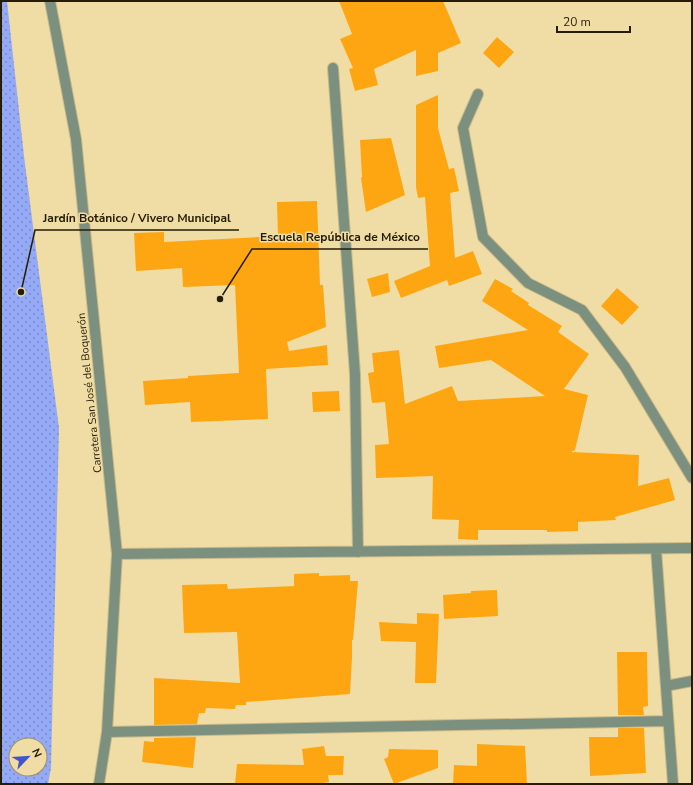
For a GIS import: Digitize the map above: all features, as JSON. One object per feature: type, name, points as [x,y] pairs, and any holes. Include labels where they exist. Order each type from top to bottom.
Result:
[{"type":"street","name":"Carretera San José del Boquerón","points":[[50,1],[76,140],[117,554],[107,732],[99,784]]},
{"type":"street","points":[[333,68],[355,374],[358,552]]},
{"type":"street","points":[[478,94],[463,128],[483,237],[528,283],[582,310],[625,367],[692,478]]},
{"type":"street","points":[[117,554],[692,548]]},
{"type":"street","points":[[656,549],[673,784]]},
{"type":"street","points":[[666,686],[692,681]]},
{"type":"street","points":[[107,732],[668,721]]},
{"type":"shaded area","points":[[1,1],[7,1],[24,156],[59,428],[51,768],[48,784],[1,784]]},
{"type":"building","points":[[339,1],[443,1],[461,43],[438,53],[438,71],[416,76],[416,50],[374,69],[378,85],[355,91],[349,69],[353,68],[340,39],[352,34]]},
{"type":"building","points":[[497,37],[514,52],[499,68],[483,53]]},
{"type":"building","points":[[438,95],[438,128],[449,169],[454,168],[459,191],[450,193],[455,258],[473,251],[482,274],[449,286],[447,280],[401,298],[394,281],[430,266],[425,197],[418,198],[416,187],[416,105]]},
{"type":"building","points":[[391,138],[405,195],[366,212],[361,178],[360,140]]},
{"type":"building","points":[[317,201],[320,285],[323,285],[326,327],[287,342],[289,351],[327,345],[328,365],[266,369],[268,419],[191,422],[190,402],[145,405],[143,381],[188,378],[188,376],[239,373],[235,285],[183,287],[182,268],[136,271],[134,233],[164,232],[164,242],[278,236],[277,202]]},
{"type":"building","points":[[388,273],[390,292],[372,297],[367,279]]},
{"type":"building","points":[[495,279],[513,289],[511,291],[529,303],[528,305],[562,326],[558,332],[589,354],[564,389],[588,395],[575,450],[571,452],[639,455],[638,486],[669,478],[675,500],[615,517],[616,520],[578,522],[578,531],[547,532],[547,530],[478,530],[478,540],[458,539],[459,520],[432,519],[433,476],[376,478],[375,445],[389,444],[385,402],[372,403],[368,373],[374,372],[372,353],[399,350],[405,404],[452,386],[458,401],[545,396],[491,360],[439,368],[435,346],[528,330],[482,301]]},
{"type":"building","points":[[617,288],[639,307],[622,325],[601,306]]},
{"type":"building","points":[[339,391],[340,411],[313,412],[312,392]]},
{"type":"building","points":[[319,573],[319,576],[350,575],[350,581],[358,581],[352,640],[350,694],[246,702],[246,705],[236,705],[235,709],[206,708],[205,713],[199,713],[197,724],[154,725],[154,678],[240,683],[237,632],[184,633],[182,585],[227,584],[228,589],[294,586],[294,574]]},
{"type":"building","points":[[497,590],[498,616],[444,619],[443,595],[471,593],[471,591]]},
{"type":"building","points":[[417,613],[439,614],[436,683],[415,683],[416,642],[381,641],[379,622],[417,624]]},
{"type":"building","points":[[617,652],[647,652],[648,706],[643,707],[644,715],[618,715]]},
{"type":"building","points":[[618,728],[644,728],[646,773],[590,776],[589,737],[618,737]]},
{"type":"building","points":[[196,737],[193,768],[142,762],[144,741],[154,742],[154,738]]},
{"type":"building","points":[[477,744],[525,746],[527,784],[453,784],[454,765],[477,766]]},
{"type":"building","points":[[324,746],[326,756],[344,756],[343,775],[328,775],[329,782],[317,784],[235,784],[237,764],[304,765],[302,749]]},
{"type":"building","points":[[389,749],[438,750],[438,768],[394,784],[384,759],[388,757]]},
{"type":"place","name":"Jardín Botánico / Vivero Municipal","points":[[21,292]]},
{"type":"place","name":"Escuela República de México","points":[[220,299]]}]
